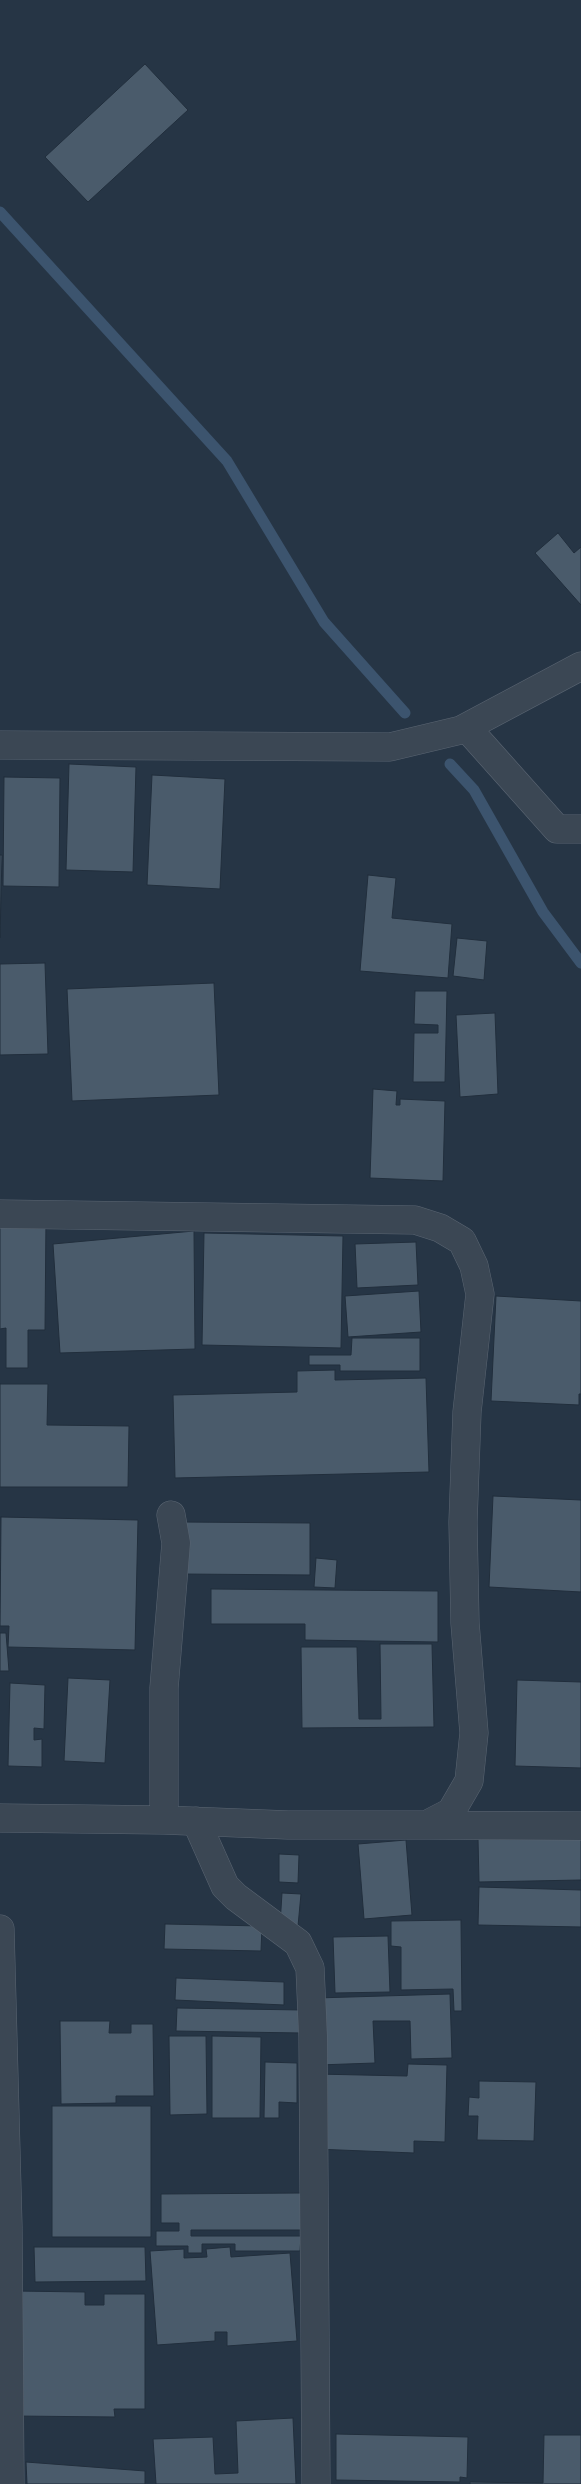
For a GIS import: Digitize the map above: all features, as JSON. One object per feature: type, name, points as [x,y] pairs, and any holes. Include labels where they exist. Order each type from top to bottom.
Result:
[{"type":"street","points":[[0,745],[390,747],[467,728],[581,666]]},
{"type":"street","points":[[467,728],[557,829],[581,829]]},
{"type":"street","points":[[0,1214],[415,1220],[440,1228],[462,1241],[474,1266],[480,1294],[467,1412],[463,1522],[465,1623],[474,1733],[469,1781],[451,1812],[426,1825]]},
{"type":"street","points":[[164,1820],[164,1688],[176,1543],[171,1515]]},
{"type":"street","points":[[0,1818],[164,1820],[288,1825],[581,1826]]},
{"type":"street","points":[[196,1821],[225,1886],[236,1897],[298,1943],[310,1968],[313,2036],[316,2484]]},
{"type":"street","points":[[0,1929],[8,2227],[10,2484]]},
{"type":"building","points":[[145,64],[188,110],[88,202],[45,157]]},
{"type":"building","points":[[558,533],[574,553],[581,547],[581,605],[535,553]]},
{"type":"building","points":[[69,764],[136,767],[133,872],[66,870]]},
{"type":"building","points":[[152,775],[225,779],[220,889],[147,885]]},
{"type":"building","points":[[4,777],[60,778],[59,887],[3,886]]},
{"type":"building","points":[[0,855],[2,855],[0,938]]},
{"type":"building","points":[[368,875],[396,878],[392,918],[452,924],[448,978],[360,971]]},
{"type":"building","points":[[457,938],[487,941],[484,980],[453,976]]},
{"type":"building","points":[[45,963],[48,1054],[0,1055],[0,964]]},
{"type":"building","points":[[214,983],[219,1095],[72,1101],[67,989]]},
{"type":"building","points":[[415,991],[447,991],[445,1082],[413,1082],[414,1033],[438,1033],[438,1025],[414,1024]]},
{"type":"building","points":[[495,1013],[498,1094],[460,1097],[456,1015]]},
{"type":"building","points":[[373,1089],[397,1091],[396,1105],[400,1105],[400,1099],[445,1101],[443,1181],[370,1178]]},
{"type":"building","points":[[0,1219],[46,1219],[45,1330],[28,1330],[28,1368],[6,1368],[6,1328],[0,1329]]},
{"type":"building","points":[[194,1231],[195,1349],[60,1353],[53,1244]]},
{"type":"building","points":[[204,1233],[343,1236],[341,1348],[202,1345]]},
{"type":"building","points":[[416,1242],[418,1285],[357,1288],[355,1244]]},
{"type":"building","points":[[419,1291],[421,1332],[348,1337],[345,1296]]},
{"type":"building","points":[[496,1296],[581,1301],[581,1394],[579,1394],[579,1405],[491,1401]]},
{"type":"building","points":[[352,1338],[420,1338],[420,1371],[340,1371],[340,1365],[309,1365],[309,1355],[351,1355]]},
{"type":"building","points":[[335,1370],[335,1380],[426,1378],[429,1472],[175,1478],[173,1395],[297,1392],[297,1371]]},
{"type":"building","points":[[0,1384],[48,1384],[47,1425],[129,1426],[128,1487],[0,1487]]},
{"type":"building","points":[[493,1496],[581,1500],[581,1592],[489,1587]]},
{"type":"building","points":[[1,1517],[138,1520],[135,1650],[8,1647],[9,1626],[0,1626]]},
{"type":"building","points":[[182,1522],[310,1523],[310,1575],[182,1574]]},
{"type":"building","points":[[316,1558],[337,1560],[335,1588],[314,1587]]},
{"type":"building","points":[[211,1589],[438,1591],[438,1642],[305,1640],[305,1624],[211,1624]]},
{"type":"building","points":[[0,1633],[6,1633],[9,1671],[0,1671]]},
{"type":"building","points":[[380,1644],[432,1644],[434,1727],[302,1728],[301,1647],[357,1647],[359,1719],[381,1719]]},
{"type":"building","points":[[68,1678],[110,1680],[105,1763],[64,1761]]},
{"type":"building","points":[[517,1680],[581,1682],[581,1768],[515,1766]]},
{"type":"building","points":[[10,1683],[45,1685],[44,1729],[34,1728],[34,1740],[42,1739],[42,1767],[8,1766]]},
{"type":"building","points":[[581,1837],[581,1880],[479,1882],[478,1839]]},
{"type":"building","points":[[406,1840],[412,1915],[364,1919],[358,1844]]},
{"type":"building","points":[[279,1854],[299,1855],[298,1883],[279,1882]]},
{"type":"building","points":[[479,1887],[581,1890],[581,1927],[478,1925]]},
{"type":"building","points":[[282,1893],[301,1894],[298,1926],[280,1925]]},
{"type":"building","points":[[461,1920],[462,2011],[454,2011],[453,1989],[401,1990],[401,1947],[391,1946],[391,1921]]},
{"type":"building","points":[[165,1924],[262,1926],[261,1951],[164,1949]]},
{"type":"building","points":[[388,1936],[390,1992],[335,1993],[333,1937]]},
{"type":"building","points":[[176,1978],[284,1982],[284,2005],[175,2000]]},
{"type":"building","points":[[450,1994],[452,2058],[411,2059],[410,2021],[373,2021],[375,2063],[318,2065],[316,1998]]},
{"type":"building","points":[[177,2008],[302,2010],[301,2033],[176,2031]]},
{"type":"building","points":[[60,2021],[110,2021],[109,2033],[131,2033],[131,2024],[153,2024],[154,2096],[116,2096],[116,2103],[61,2104]]},
{"type":"building","points":[[169,2036],[206,2036],[207,2114],[170,2115]]},
{"type":"building","points":[[212,2036],[261,2037],[260,2118],[212,2118]]},
{"type":"building","points":[[265,2062],[297,2063],[297,2103],[279,2102],[279,2118],[264,2118]]},
{"type":"building","points":[[408,2064],[447,2065],[445,2142],[414,2141],[414,2153],[315,2149],[316,2074],[407,2076]]},
{"type":"building","points":[[479,2081],[536,2082],[534,2141],[477,2140],[478,2116],[468,2116],[469,2097],[479,2098]]},
{"type":"building","points":[[52,2106],[151,2106],[151,2237],[52,2237]]},
{"type":"building","points":[[301,2193],[301,2230],[191,2230],[191,2236],[301,2236],[300,2251],[235,2251],[235,2244],[202,2244],[202,2253],[188,2253],[188,2246],[156,2246],[156,2231],[179,2231],[179,2223],[161,2223],[161,2194]]},
{"type":"building","points":[[34,2247],[145,2247],[146,2281],[35,2282]]},
{"type":"building","points":[[230,2247],[231,2257],[290,2253],[297,2341],[227,2346],[227,2332],[215,2332],[215,2341],[157,2345],[150,2251],[184,2249],[184,2258],[207,2257],[206,2249]]},
{"type":"building","points":[[15,2291],[85,2292],[85,2305],[104,2305],[104,2294],[145,2294],[145,2409],[114,2409],[115,2417],[15,2416]]},
{"type":"building","points":[[293,2418],[296,2484],[156,2484],[153,2439],[213,2437],[215,2474],[238,2473],[236,2421]]},
{"type":"building","points":[[336,2434],[468,2437],[467,2478],[460,2477],[460,2482],[336,2480]]},
{"type":"building","points":[[544,2435],[581,2435],[581,2484],[470,2484],[470,2482],[543,2483]]},
{"type":"building","points":[[26,2462],[145,2471],[145,2484],[27,2484]]},
{"type":"waterway","points":[[0,212],[227,461],[324,622],[405,713]]},
{"type":"waterway","points":[[450,764],[474,790],[543,912],[581,963]]}]
